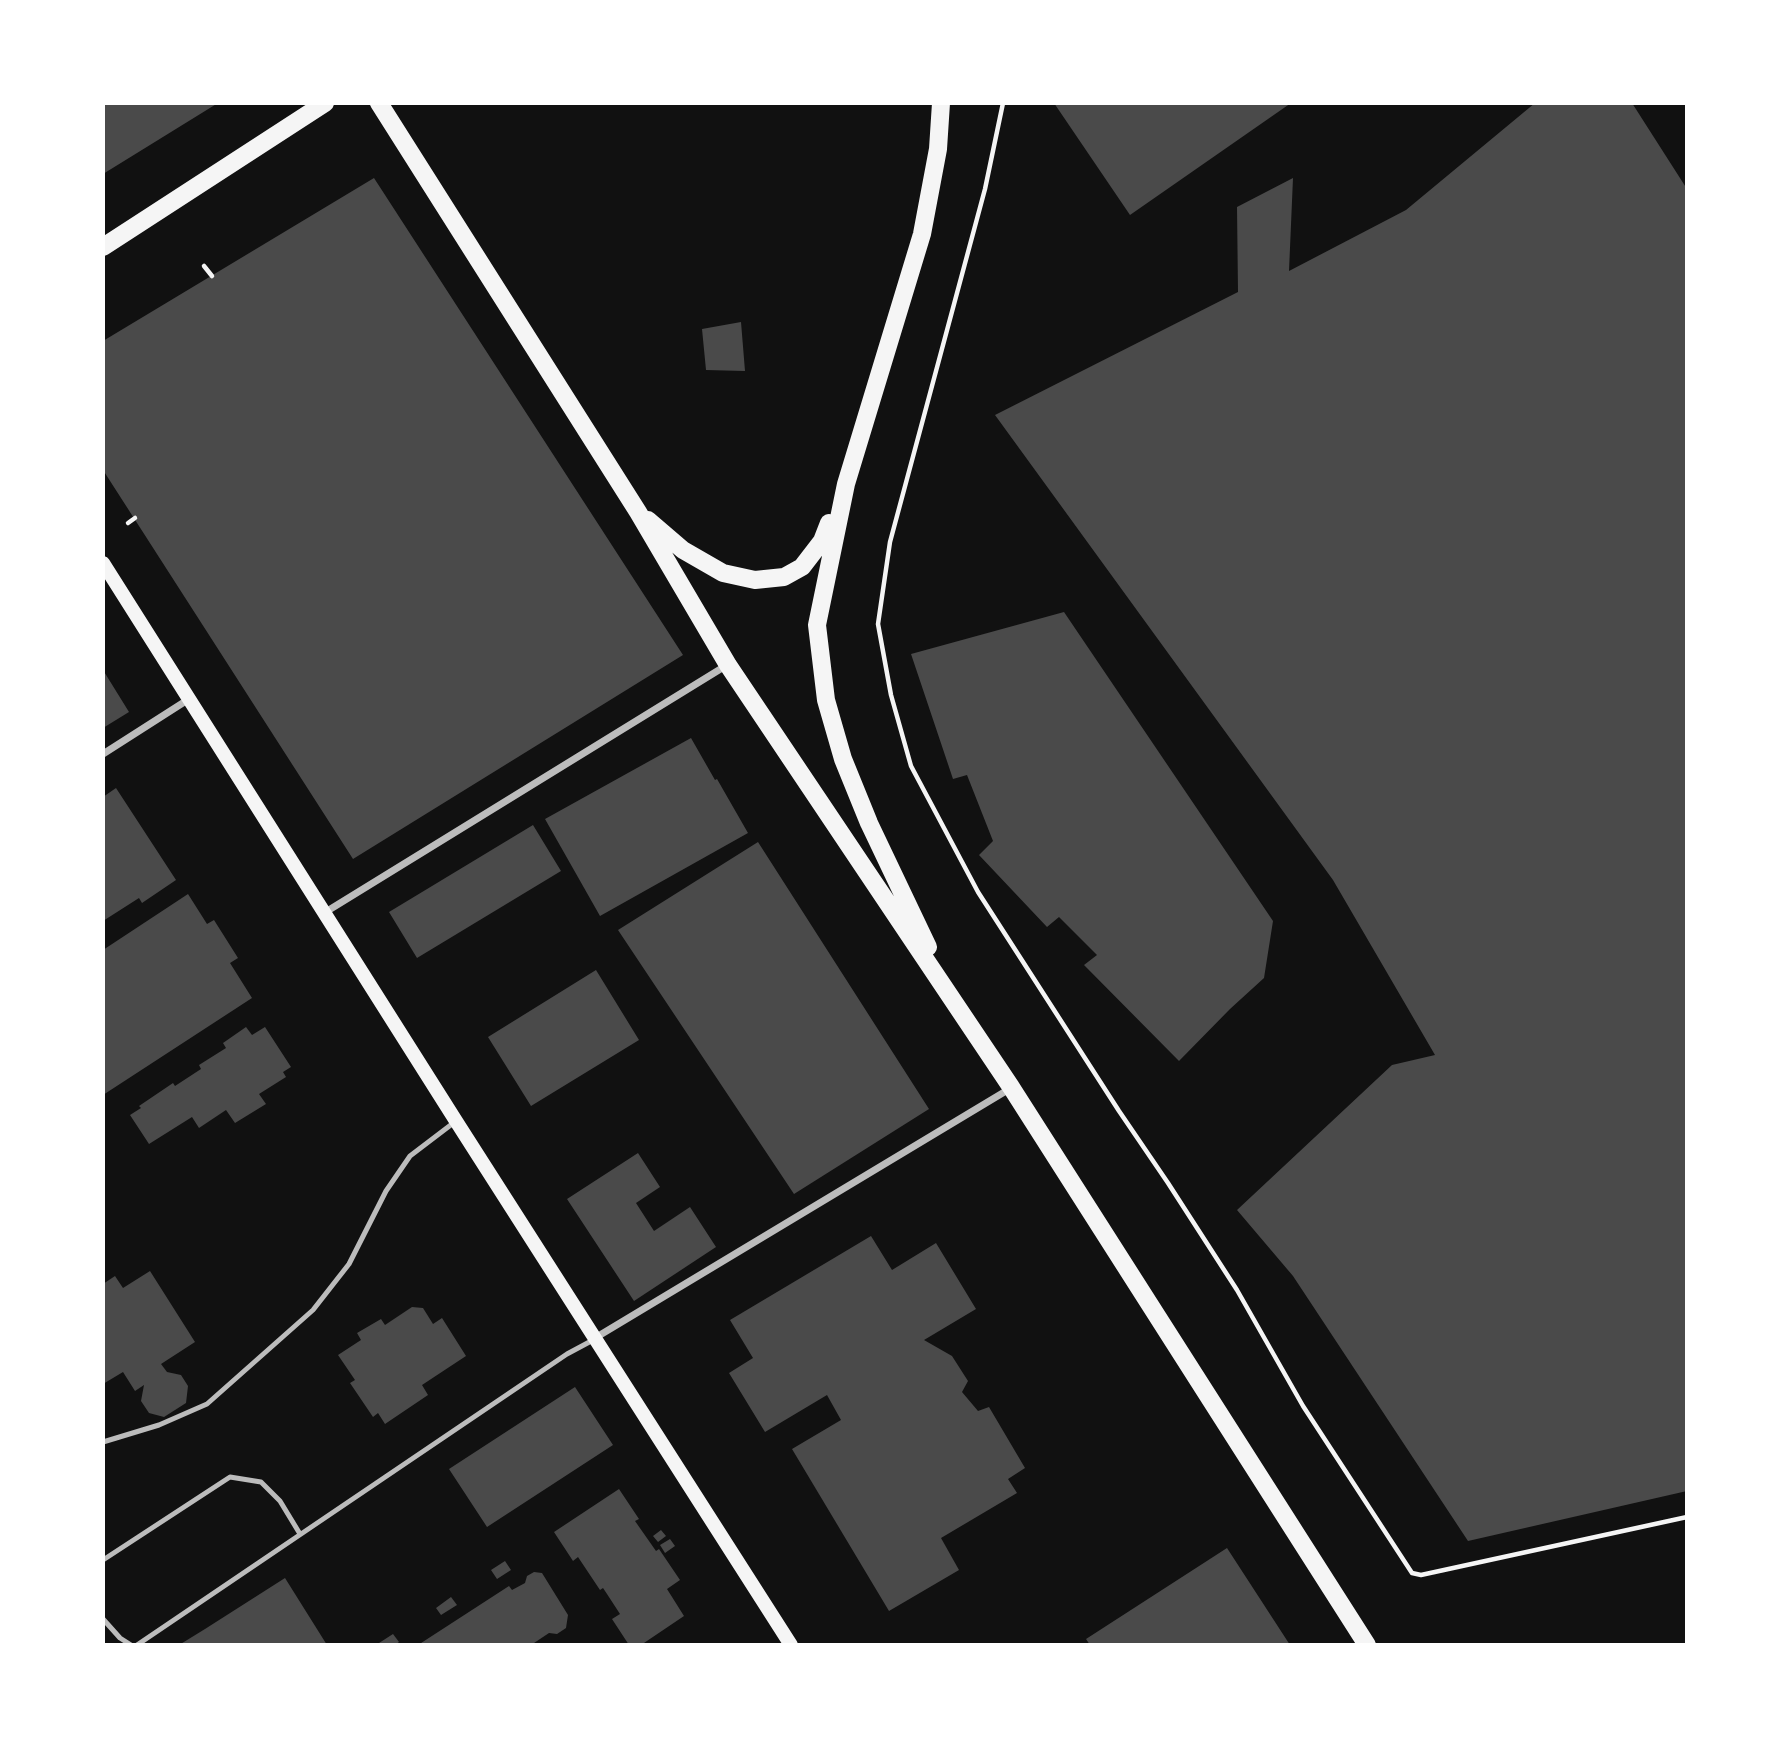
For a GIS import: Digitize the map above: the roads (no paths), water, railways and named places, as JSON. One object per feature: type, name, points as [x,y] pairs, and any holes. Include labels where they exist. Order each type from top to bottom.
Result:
[{"type":"main road","points":[[103,247],[325,103]]},
{"type":"main road","points":[[379,103],[638,512],[728,665],[1011,1087],[1367,1645]]},
{"type":"main road","points":[[941,103],[938,149],[922,233],[846,484],[817,625],[826,700],[843,759],[869,823],[956,1004]]},
{"type":"main road","points":[[638,512],[683,550],[723,573],[755,580],[784,578],[802,567],[822,541],[846,484]]},
{"type":"main road","points":[[103,563],[791,1645]]},
{"type":"street","points":[[324,913],[728,665]]},
{"type":"street","points":[[103,754],[189,699]]},
{"type":"street","points":[[595,1339],[1011,1087]]},
{"type":"lane","points":[[103,1442],[159,1425],[207,1404],[313,1310],[349,1264],[386,1191],[410,1156],[456,1121]]},
{"type":"lane","points":[[103,1619],[120,1638],[134,1645],[567,1354],[595,1339]]},
{"type":"lane","points":[[103,1560],[230,1477],[261,1482],[280,1501],[300,1534]]}]
